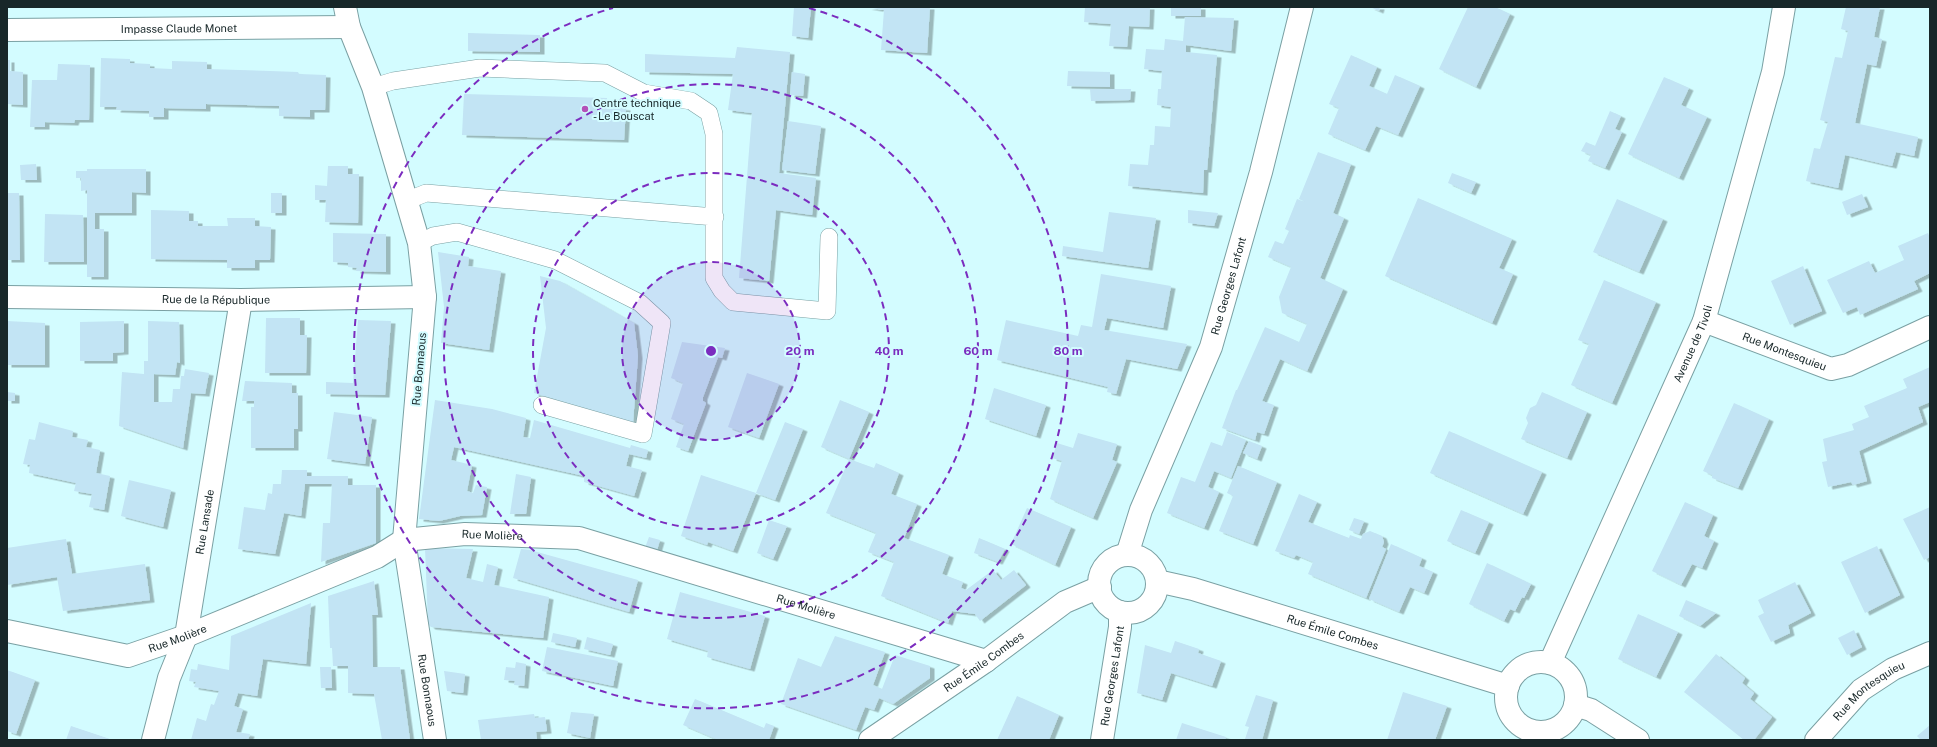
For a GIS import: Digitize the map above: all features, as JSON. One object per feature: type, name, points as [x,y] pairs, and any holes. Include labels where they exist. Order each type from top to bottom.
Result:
[{"type":"street","name":"Rue Georges Lafont","points":[[1127,556],[1141,510],[1211,348],[1261,172],[1302,7]]},
{"type":"street","name":"Avenue de Tivoli","points":[[1550,663],[1704,321],[1773,72],[1784,7]]},
{"type":"street","name":"Impasse Claude Monet","points":[[8,30],[347,17]]},
{"type":"street","name":"Rue Bonnaous","points":[[347,17],[373,87],[419,243],[425,297],[404,540],[435,740]]},
{"type":"street","name":"Rue de la République","points":[[7,297],[241,300],[425,297]]},
{"type":"street","name":"Rue Lansade","points":[[153,740],[168,678],[186,636],[241,300]]},
{"type":"street","name":"Rue Montesquieu","points":[[1704,321],[1831,369],[1848,365],[1930,328]]},
{"type":"street","name":"Rue Molière","points":[[7,631],[128,656],[186,636],[377,557],[404,540],[465,534],[579,538],[986,661]]},
{"type":"street","points":[[1127,556],[1136,556],[1144,559],[1155,572],[1157,581],[1157,590],[1153,599],[1147,606],[1138,611],[1129,613],[1120,612],[1106,602],[1100,587],[1100,577],[1107,565],[1118,557],[1127,556]]},
{"type":"street","name":"Rue Émile Combes","points":[[1157,581],[1207,594],[1508,686]]},
{"type":"street","name":"Rue Émile Combes","points":[[870,740],[986,661],[1065,602],[1100,587]]},
{"type":"street","name":"Rue Georges Lafont","points":[[1102,740],[1120,627],[1120,612]]},
{"type":"street","name":"Rue Montesquieu","points":[[1816,740],[1861,690],[1893,669],[1930,653]]},
{"type":"street","points":[[1540,661],[1550,663],[1561,668],[1569,675],[1574,684],[1576,694],[1575,705],[1571,716],[1558,727],[1530,735],[1513,718],[1508,708],[1506,697],[1508,686],[1513,676],[1520,668],[1530,663],[1540,661]]},
{"type":"street","points":[[1575,705],[1592,710],[1638,740]]},
{"type":"lane","points":[[373,87],[393,81],[480,68],[605,73],[644,92],[691,101],[709,114],[714,134],[714,278],[722,292],[734,302],[827,311],[829,237]]},
{"type":"lane","points":[[406,201],[426,193],[714,217]]},
{"type":"lane","points":[[419,243],[433,236],[457,232],[555,260],[640,303],[662,323],[643,434],[542,405]]},
{"type":"building","points":[[794,7],[811,7],[808,38],[792,36]]},
{"type":"building","points":[[867,7],[930,7],[927,53],[881,50],[884,10]]},
{"type":"building","points":[[1085,7],[1150,7],[1149,27],[1129,26],[1127,47],[1109,46],[1111,24],[1084,22]]},
{"type":"building","points":[[1171,7],[1201,7],[1201,16],[1171,16]]},
{"type":"building","points":[[1370,7],[1380,7],[1379,11]]},
{"type":"building","points":[[1468,7],[1495,7],[1510,14],[1476,87],[1439,69]]},
{"type":"building","points":[[1846,7],[1880,7],[1874,37],[1882,39],[1876,66],[1867,64],[1855,123],[1918,137],[1914,156],[1896,152],[1892,166],[1845,155],[1838,188],[1806,181],[1814,148],[1820,149],[1828,122],[1820,120],[1835,57],[1842,58],[1848,31],[1841,29]]},
{"type":"building","points":[[1185,17],[1234,18],[1231,51],[1186,45],[1186,52],[1217,55],[1207,170],[1204,170],[1203,193],[1128,186],[1130,164],[1148,165],[1150,145],[1154,145],[1155,126],[1170,127],[1171,107],[1157,105],[1158,89],[1161,89],[1162,71],[1144,69],[1146,49],[1164,50],[1165,39],[1183,41]]},
{"type":"building","points":[[468,33],[540,35],[540,52],[468,51]]},
{"type":"building","points":[[737,47],[790,52],[779,173],[816,178],[812,215],[776,210],[769,281],[739,278],[752,113],[728,110],[733,74],[645,72],[645,54],[735,58]]},
{"type":"building","points":[[1351,55],[1377,67],[1369,86],[1387,94],[1395,75],[1420,86],[1398,135],[1376,126],[1365,150],[1328,134],[1339,108],[1329,104]]},
{"type":"building","points":[[101,58],[130,59],[130,63],[150,64],[150,68],[172,69],[172,61],[207,62],[207,69],[298,72],[299,74],[326,75],[325,110],[310,110],[310,117],[279,116],[279,106],[206,104],[206,109],[164,108],[164,117],[149,117],[149,111],[116,110],[117,107],[100,107]]},
{"type":"building","points":[[7,60],[10,60],[10,71],[23,72],[23,105],[7,104]]},
{"type":"building","points":[[58,64],[90,65],[89,120],[75,120],[74,123],[45,122],[45,127],[30,127],[32,80],[57,80]]},
{"type":"building","points":[[1068,71],[1110,72],[1110,87],[1067,86]]},
{"type":"building","points":[[792,72],[805,74],[803,96],[790,95]]},
{"type":"building","points":[[1664,77],[1689,88],[1681,105],[1707,117],[1679,178],[1628,154]]},
{"type":"building","points":[[1090,89],[1131,89],[1130,100],[1091,101]]},
{"type":"building","points":[[464,94],[607,98],[607,100],[614,100],[614,107],[626,108],[624,140],[462,135]]},
{"type":"building","points":[[1610,111],[1621,116],[1615,129],[1622,132],[1605,168],[1588,161],[1591,155],[1581,151],[1586,142],[1595,146]]},
{"type":"building","points":[[788,121],[821,126],[815,174],[782,170]]},
{"type":"building","points":[[1318,152],[1351,164],[1333,213],[1344,218],[1320,278],[1343,289],[1307,371],[1280,359],[1262,401],[1274,405],[1264,434],[1257,432],[1255,440],[1222,428],[1236,390],[1265,327],[1299,342],[1307,324],[1282,313],[1279,297],[1291,267],[1268,257],[1275,241],[1283,244],[1289,231],[1285,229],[1297,199],[1305,202],[1299,199]]},
{"type":"building","points":[[36,164],[37,180],[21,180],[20,165]]},
{"type":"building","points":[[328,166],[348,166],[348,174],[359,174],[358,223],[325,222],[326,200],[315,200],[315,185],[327,186]]},
{"type":"building","points":[[87,169],[146,169],[146,193],[132,192],[132,213],[95,213],[95,229],[104,229],[104,277],[87,277],[87,190],[81,191],[81,178],[76,178],[76,171],[87,171]]},
{"type":"building","points":[[1452,173],[1476,182],[1471,193],[1448,183]]},
{"type":"building","points":[[7,193],[19,193],[20,260],[7,260]]},
{"type":"building","points":[[271,193],[282,193],[282,213],[271,213]]},
{"type":"building","points":[[1862,194],[1868,207],[1847,215],[1842,202]]},
{"type":"building","points":[[1418,198],[1512,239],[1499,268],[1513,274],[1492,323],[1385,276]]},
{"type":"building","points":[[1617,199],[1663,219],[1639,272],[1593,252]]},
{"type":"building","points":[[151,210],[189,211],[189,221],[198,221],[198,226],[228,226],[227,218],[255,218],[255,226],[271,227],[270,260],[255,260],[255,268],[227,268],[227,260],[151,259]]},
{"type":"building","points":[[1188,210],[1218,213],[1214,226],[1188,223]]},
{"type":"building","points":[[1109,212],[1156,218],[1148,268],[1062,256],[1063,246],[1103,252]]},
{"type":"building","points":[[45,214],[83,215],[84,262],[44,262]]},
{"type":"building","points":[[333,233],[386,234],[386,272],[356,271],[357,268],[348,267],[348,263],[333,262]]},
{"type":"building","points":[[1928,233],[1930,238],[1930,273],[1914,281],[1918,289],[1860,315],[1857,307],[1843,313],[1827,280],[1869,261],[1875,273],[1904,260],[1898,246]]},
{"type":"building","points":[[438,252],[469,257],[468,266],[501,271],[489,350],[441,343],[444,307]]},
{"type":"building","points":[[1803,266],[1822,311],[1790,325],[1771,281]]},
{"type":"building","points":[[1101,274],[1171,286],[1163,328],[1107,318],[1104,330],[1187,344],[1177,369],[1126,359],[1116,394],[1107,392],[1108,387],[997,360],[1006,320],[1078,336],[1081,325],[1092,327]]},
{"type":"building","points":[[540,276],[560,281],[634,323],[638,356],[633,423],[534,393],[546,328]]},
{"type":"building","points":[[1604,280],[1656,302],[1612,403],[1571,385],[1589,344],[1578,340]]},
{"type":"building","points":[[266,318],[300,318],[300,335],[307,335],[306,373],[265,373]]},
{"type":"building","points":[[358,320],[391,321],[385,395],[326,394],[326,382],[353,383]]},
{"type":"building","points":[[7,321],[45,323],[45,365],[7,365]]},
{"type":"building","points":[[124,321],[124,352],[113,353],[113,361],[80,361],[80,322]]},
{"type":"building","points":[[148,321],[179,322],[180,363],[177,362],[175,375],[154,374],[154,402],[172,402],[173,389],[180,389],[181,376],[184,376],[185,369],[209,373],[205,394],[191,393],[183,448],[119,426],[122,372],[144,374],[144,361],[148,361]]},
{"type":"building","points":[[682,342],[725,348],[722,358],[718,357],[703,397],[703,401],[706,403],[688,451],[676,447],[684,424],[671,419],[683,383],[671,378]]},
{"type":"building","points":[[1930,367],[1930,402],[1918,407],[1923,422],[1859,451],[1867,481],[1853,485],[1851,482],[1828,487],[1822,462],[1827,461],[1823,439],[1854,430],[1852,424],[1869,417],[1864,406],[1907,388],[1903,379]]},
{"type":"building","points":[[747,373],[779,384],[759,438],[728,427]]},
{"type":"building","points":[[245,381],[292,383],[292,393],[298,393],[298,429],[294,429],[294,448],[251,448],[251,407],[254,407],[254,401],[242,401]]},
{"type":"building","points":[[994,388],[1046,405],[1036,436],[985,419]]},
{"type":"building","points":[[7,392],[15,393],[15,401],[7,401]]},
{"type":"building","points":[[1542,392],[1587,412],[1567,458],[1521,439],[1528,423],[1526,418],[1530,408],[1536,405]]},
{"type":"building","points":[[435,400],[492,409],[526,418],[523,437],[530,438],[534,420],[630,448],[631,445],[648,450],[646,458],[629,454],[626,466],[642,470],[634,496],[584,482],[584,476],[454,447],[451,460],[472,465],[467,491],[473,493],[476,485],[487,487],[482,515],[460,516],[439,521],[419,519]]},
{"type":"building","points":[[840,400],[869,412],[849,459],[821,447]]},
{"type":"building","points":[[1734,403],[1769,419],[1738,488],[1712,478],[1712,475],[1703,471]]},
{"type":"building","points":[[334,412],[372,417],[365,464],[327,459]]},
{"type":"building","points":[[39,422],[73,431],[72,437],[88,440],[86,447],[100,450],[96,473],[110,476],[104,510],[89,507],[92,494],[74,491],[76,483],[29,473],[30,465],[23,464],[29,439],[35,440]]},
{"type":"building","points":[[785,422],[803,429],[775,500],[756,493]]},
{"type":"building","points":[[1449,431],[1542,472],[1523,514],[1430,473]]},
{"type":"building","points":[[1227,432],[1246,440],[1231,478],[1214,471],[1208,487],[1219,492],[1204,528],[1167,513],[1181,477],[1195,482],[1211,442],[1222,446]]},
{"type":"building","points":[[1078,433],[1117,444],[1112,460],[1117,462],[1093,518],[1050,499],[1062,461],[1052,458],[1057,443],[1073,448]]},
{"type":"building","points":[[1249,441],[1262,446],[1257,459],[1243,453]]},
{"type":"building","points":[[849,459],[874,468],[876,463],[899,473],[891,494],[917,504],[904,538],[949,555],[942,574],[963,582],[961,588],[966,590],[993,570],[1001,580],[1014,570],[1026,585],[980,621],[975,614],[952,611],[948,623],[881,596],[894,562],[868,552],[876,533],[826,513]]},
{"type":"building","points":[[1238,466],[1277,482],[1253,544],[1219,531],[1233,496],[1227,493]]},
{"type":"building","points":[[282,470],[307,470],[307,476],[348,476],[348,485],[376,485],[376,543],[321,562],[323,523],[330,523],[332,484],[305,484],[301,516],[284,513],[275,554],[238,549],[244,507],[265,510],[268,493],[272,494],[273,484],[281,484]]},
{"type":"building","points":[[516,474],[531,477],[526,514],[510,514]]},
{"type":"building","points":[[701,475],[756,493],[733,551],[708,542],[707,545],[681,536]]},
{"type":"building","points":[[129,480],[171,490],[163,527],[121,516]]},
{"type":"building","points":[[1299,494],[1317,502],[1308,522],[1349,538],[1350,535],[1361,539],[1363,534],[1370,531],[1382,536],[1384,542],[1382,547],[1386,549],[1366,598],[1308,574],[1313,562],[1296,555],[1294,558],[1275,551]]},
{"type":"building","points":[[1685,502],[1713,515],[1704,536],[1714,541],[1702,568],[1692,564],[1681,585],[1652,571]]},
{"type":"building","points":[[1930,507],[1930,557],[1924,560],[1903,519]]},
{"type":"building","points":[[1027,508],[1071,527],[1055,565],[1011,544]]},
{"type":"building","points":[[1461,510],[1489,522],[1475,553],[1447,541]]},
{"type":"building","points":[[1354,518],[1364,521],[1359,534],[1349,530]]},
{"type":"building","points":[[769,520],[787,526],[773,559],[757,553]]},
{"type":"building","points":[[649,537],[660,540],[655,557],[643,553]]},
{"type":"building","points":[[979,538],[1005,549],[998,562],[974,553]]},
{"type":"building","points":[[66,539],[72,574],[145,564],[150,600],[63,611],[57,577],[7,585],[7,548]]},
{"type":"building","points":[[1391,544],[1422,558],[1419,566],[1433,572],[1424,593],[1410,587],[1399,612],[1369,599]]},
{"type":"building","points":[[1877,546],[1900,595],[1865,613],[1841,562]]},
{"type":"building","points":[[425,548],[473,549],[466,578],[483,582],[487,564],[498,567],[494,585],[549,597],[543,638],[431,627],[428,624]]},
{"type":"building","points":[[521,549],[530,550],[638,580],[629,612],[513,578]]},
{"type":"building","points":[[1487,563],[1531,584],[1515,611],[1510,609],[1504,621],[1469,604]]},
{"type":"building","points":[[374,581],[378,615],[372,615],[373,667],[400,667],[410,740],[382,740],[374,694],[348,693],[348,666],[333,666],[332,648],[330,648],[328,596]]},
{"type":"building","points":[[1795,582],[1811,613],[1788,625],[1790,633],[1771,642],[1758,616],[1764,613],[1758,600]]},
{"type":"building","points":[[680,592],[765,616],[750,669],[707,657],[708,651],[667,639]]},
{"type":"building","points":[[1686,600],[1716,613],[1700,626],[1679,616]]},
{"type":"building","points":[[311,603],[306,664],[263,659],[257,696],[238,693],[234,706],[243,709],[236,732],[250,734],[248,740],[191,740],[197,718],[206,721],[211,704],[214,705],[219,691],[194,687],[196,682],[189,681],[191,669],[197,670],[198,664],[229,670],[231,636]]},
{"type":"building","points":[[1638,614],[1678,632],[1656,677],[1618,659]]},
{"type":"building","points":[[1854,630],[1862,647],[1847,655],[1838,638]]},
{"type":"building","points":[[553,633],[577,638],[575,647],[551,642]]},
{"type":"building","points":[[835,636],[885,652],[873,685],[882,689],[895,655],[930,666],[930,678],[893,704],[879,698],[874,710],[865,707],[856,730],[781,704],[798,658],[821,667]]},
{"type":"building","points":[[587,637],[613,644],[610,655],[584,649]]},
{"type":"building","points":[[1175,641],[1199,649],[1198,653],[1221,661],[1212,686],[1171,673],[1162,700],[1137,693],[1145,645],[1171,653]]},
{"type":"building","points":[[547,647],[618,661],[613,686],[542,671]]},
{"type":"building","points":[[1716,654],[1745,678],[1742,683],[1754,693],[1750,699],[1772,717],[1754,740],[1744,740],[1684,692]]},
{"type":"building","points":[[516,662],[526,664],[524,686],[514,685],[515,681],[504,680],[506,667],[515,668]]},
{"type":"building","points":[[320,667],[331,667],[332,688],[321,688]]},
{"type":"building","points":[[7,670],[35,680],[16,734],[7,731]]},
{"type":"building","points":[[444,671],[465,674],[463,693],[447,691]]},
{"type":"building","points":[[1403,692],[1447,706],[1435,740],[1387,740]]},
{"type":"building","points":[[1256,695],[1273,700],[1262,740],[1249,740],[1245,739],[1249,727],[1245,726]]},
{"type":"building","points":[[1017,696],[1059,715],[1049,740],[997,740]]},
{"type":"building","points":[[695,699],[764,728],[766,723],[774,726],[769,740],[718,740],[683,725]]},
{"type":"building","points":[[571,712],[594,714],[590,738],[567,733]]},
{"type":"building","points":[[534,714],[535,718],[545,717],[547,731],[536,732],[537,740],[481,740],[478,720]]},
{"type":"building","points":[[1182,723],[1226,737],[1225,740],[1176,740]]},
{"type":"building","points":[[1930,725],[1930,740],[1921,740],[1917,736]]},
{"type":"building","points":[[71,726],[113,740],[66,740]]},
{"type":"place","name":"Centre technique - Le Bouscat","points":[[585,109]]}]
